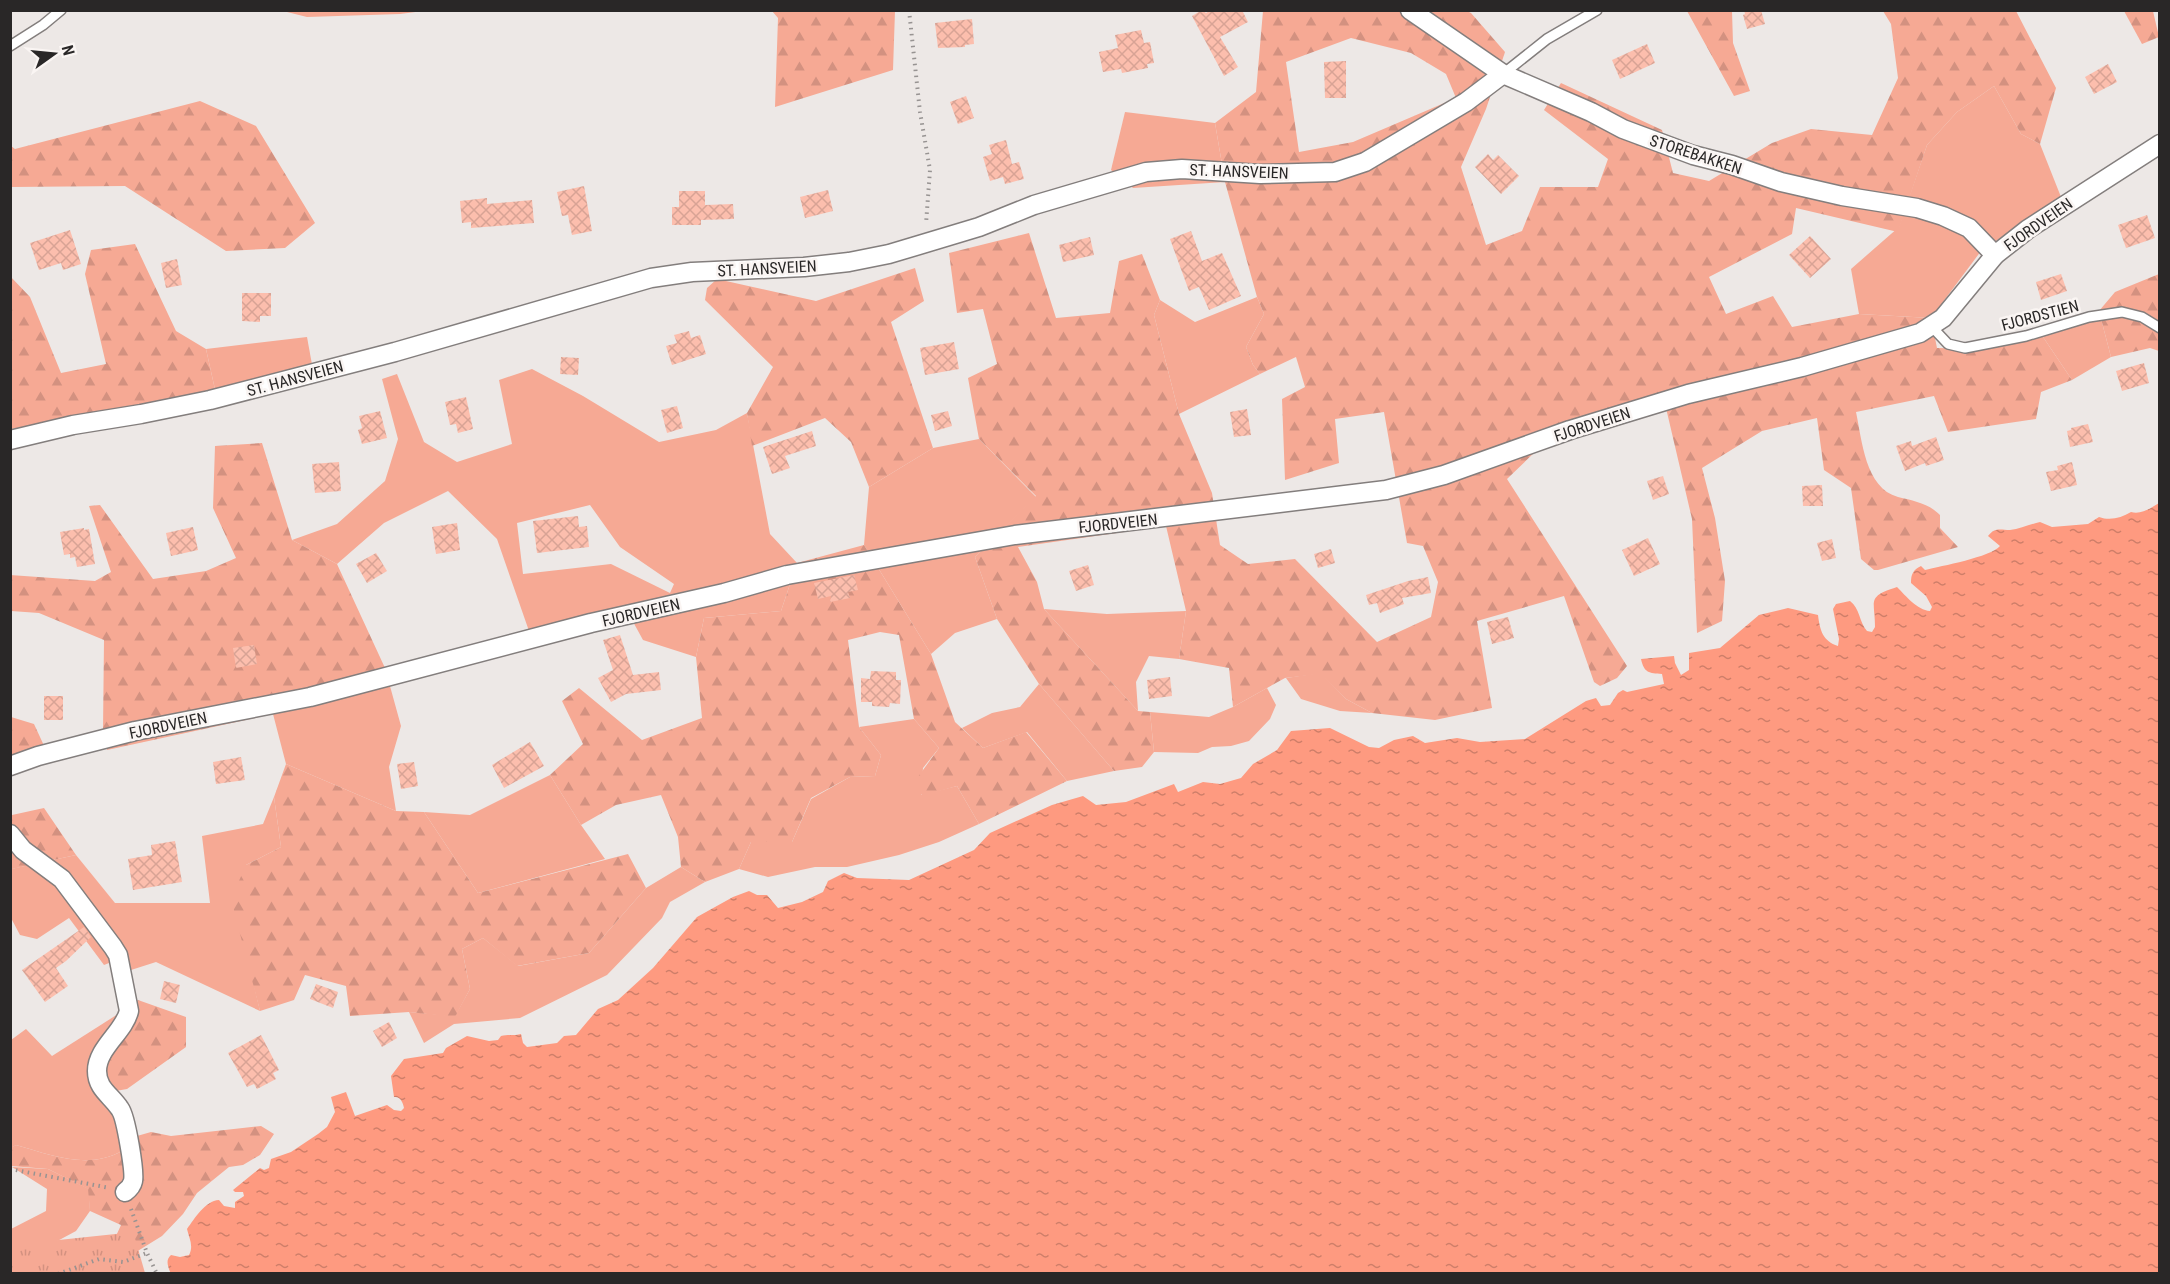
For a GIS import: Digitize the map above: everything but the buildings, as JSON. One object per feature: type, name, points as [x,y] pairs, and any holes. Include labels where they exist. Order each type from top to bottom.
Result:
[{"type":"street","name":"STOREBAKKEN","points":[[1410,10],[1503,74],[1591,112],[1623,129],[1693,155],[1732,165],[1781,182],[1842,196],[1917,208],[1943,216],[1970,228],[1995,255]]},
{"type":"street","name":"ST. HANSVEIEN","points":[[10,440],[73,425],[210,400],[395,352],[651,278],[692,272],[804,267],[849,262],[929,243],[979,227],[1034,205],[1146,172],[1182,169],[1260,174],[1335,172],[1365,162],[1466,102],[1503,74]]},
{"type":"street","name":"FJORDVEIEN","points":[[10,766],[38,756],[135,730],[310,697],[591,623],[724,593],[797,573],[1015,535],[1386,490],[1444,475],[1570,430],[1688,394],[1802,368],[1920,333],[1943,318],[1995,255],[2028,229],[2160,144]]},
{"type":"street","points":[[10,834],[23,850],[62,879],[72,890],[118,955],[129,1011],[103,1053],[97,1068],[98,1083],[122,1110],[125,1122],[133,1178],[130,1188],[125,1192]]},
{"type":"lane","points":[[10,46],[44,26],[61,10]]},
{"type":"lane","points":[[1503,74],[1547,39],[1597,10]]},
{"type":"lane","name":"FJORDSTIEN","points":[[1932,327],[1948,344],[1956,348],[2026,336],[2109,313],[2131,312],[2160,328]]},
{"type":"path","points":[[909,10],[920,112],[930,170],[926,230],[929,243]]},
{"type":"path","points":[[10,1169],[125,1192],[157,1274]]},
{"type":"path","points":[[58,1274],[99,1259],[123,1262],[147,1253]]},
{"type":"green space","points":[[1465,10],[1471,13],[1505,52],[1486,109],[1461,167],[1486,245],[1522,231],[1540,187],[1598,187],[1608,159],[1544,110],[1561,83],[1662,130],[1673,173],[1709,181],[1772,143],[1811,129],[1872,135],[1898,78],[1891,24],[1883,11],[2016,11],[2056,88],[2040,144],[2021,134],[1994,86],[1957,112],[1927,145],[1898,232],[1796,208],[1792,234],[1709,277],[1726,314],[1773,296],[1792,327],[1859,314],[1931,318],[1937,348],[1986,349],[2037,328],[2072,380],[2041,392],[2036,419],[1948,432],[1934,396],[1856,412],[1863,449],[1878,484],[1887,492],[1920,503],[1935,511],[1940,515],[1940,528],[1958,547],[1878,570],[1874,570],[1861,559],[1851,488],[1824,470],[1817,418],[1762,431],[1702,468],[1715,518],[1725,581],[1722,621],[1697,633],[1692,519],[1666,408],[1535,452],[1507,479],[1627,666],[1617,678],[1600,686],[1594,682],[1564,596],[1477,621],[1492,708],[1435,720],[1372,713],[1346,699],[1320,674],[1285,678],[1233,707],[1229,668],[1179,659],[1186,611],[1166,526],[1018,547],[1037,582],[1044,609],[1138,711],[1150,712],[1154,752],[1142,767],[1114,771],[1039,684],[997,619],[975,557],[1036,496],[979,439],[968,378],[997,364],[983,309],[957,313],[949,253],[1029,233],[1056,318],[1110,313],[1119,261],[1142,254],[1160,300],[1154,315],[1179,414],[1212,493],[1220,545],[1248,564],[1295,559],[1377,642],[1431,617],[1438,582],[1423,546],[1407,543],[1384,412],[1335,419],[1339,463],[1285,480],[1282,399],[1305,387],[1296,357],[1260,374],[1253,365],[1246,347],[1264,314],[1257,297],[1225,182],[1215,123],[1256,92],[1263,11]],"holes":[[[1351,38],[1411,53],[1446,74],[1456,98],[1353,142],[1299,152],[1286,62]]]},
{"type":"green space","points":[[283,11],[423,11],[400,14],[307,17]]},
{"type":"green space","points":[[772,11],[895,11],[893,70],[775,107],[778,18]]},
{"type":"green space","points":[[1687,11],[1732,11],[1733,43],[1750,91],[1734,96]]},
{"type":"green space","points":[[2124,11],[2153,11],[2159,37],[2142,44]]},
{"type":"green space","points":[[1994,86],[2021,134],[2040,144],[2061,197],[1981,251],[1931,318],[1859,314],[1851,269],[1899,227],[1927,145],[1957,112]]},
{"type":"green space","points":[[200,101],[256,126],[315,223],[285,248],[226,251],[125,186],[11,187],[11,146],[15,149]]},
{"type":"green space","points":[[1125,112],[1215,123],[1225,182],[1133,188],[1111,170]]},
{"type":"green space","points":[[135,244],[176,331],[206,349],[216,394],[11,429],[10,276],[30,297],[61,373],[106,364],[85,274],[91,250]]},
{"type":"green space","points":[[915,268],[924,301],[891,322],[933,448],[869,487],[851,442],[825,418],[752,446],[747,413],[773,367],[705,300],[707,288],[717,279],[816,301]]},
{"type":"green space","points":[[2159,274],[2159,351],[2150,348],[2111,357],[2099,311],[2115,292]]},
{"type":"green space","points":[[1257,297],[1264,314],[1246,347],[1253,365],[1260,374],[1179,414],[1154,315],[1160,300],[1195,322]]},
{"type":"green space","points":[[2099,311],[2111,357],[2072,380],[2037,328]]},
{"type":"green space","points":[[307,337],[313,370],[216,394],[206,349]]},
{"type":"green space","points":[[532,369],[583,396],[659,442],[716,430],[747,413],[770,534],[797,563],[781,611],[704,618],[696,657],[643,640],[626,609],[529,631],[497,539],[448,491],[384,523],[337,564],[292,540],[337,524],[385,481],[398,439],[382,379],[397,374],[424,442],[457,462],[512,444],[499,380]],"holes":[[[590,505],[620,547],[674,584],[670,593],[611,564],[523,574],[517,523]]]},
{"type":"green space","points":[[979,439],[1036,497],[975,557],[997,619],[955,633],[931,654],[864,545],[869,487],[933,448]]},
{"type":"green space","points":[[262,443],[292,540],[337,564],[385,668],[273,714],[107,750],[103,730],[104,640],[39,613],[11,611],[10,575],[95,581],[111,572],[89,506],[100,505],[153,579],[206,571],[236,558],[213,508],[215,446]]},
{"type":"green space","points":[[864,545],[931,654],[955,722],[983,748],[1026,732],[1067,781],[979,824],[957,786],[922,796],[915,781],[939,748],[914,719],[899,635],[880,632],[848,640],[859,727],[881,755],[875,776],[850,777],[811,798],[792,842],[751,842],[739,869],[705,882],[681,867],[678,837],[661,795],[616,805],[581,825],[550,775],[583,744],[562,701],[579,688],[642,740],[702,718],[696,657],[704,618],[781,611],[797,563]]},
{"type":"green space","points":[[1044,609],[1107,614],[1186,611],[1179,659],[1149,656],[1136,682],[1138,711]]},
{"type":"green space","points":[[385,668],[401,726],[389,767],[396,811],[286,764],[273,714]]},
{"type":"green space","points":[[1320,673],[1346,699],[1372,713],[1340,711],[1301,699],[1286,678]]},
{"type":"green space","points":[[1039,684],[1114,771],[1067,781],[1027,732],[983,748],[962,728],[992,713],[1020,707]]},
{"type":"green space","points":[[1267,688],[1276,705],[1270,719],[1249,741],[1231,746],[1212,747],[1198,753],[1154,752],[1150,712],[1209,717]]},
{"type":"green space","points":[[11,717],[34,724],[46,750],[11,775]]},
{"type":"green space","points":[[914,719],[939,748],[923,768],[921,795],[957,786],[979,824],[939,842],[899,855],[847,867],[815,867],[768,877],[739,869],[751,842],[792,842],[811,799],[850,777],[875,776],[881,755],[859,727]]},
{"type":"green space","points":[[286,764],[396,811],[424,812],[478,893],[628,854],[646,888],[589,953],[517,966],[483,938],[462,949],[470,989],[455,1017],[409,1012],[350,1016],[346,986],[305,975],[294,1000],[260,1011],[231,899],[246,865],[281,847],[274,797]]},
{"type":"green space","points":[[550,775],[605,859],[478,893],[424,812],[470,815]]},
{"type":"green space","points":[[274,797],[281,847],[246,865],[248,960],[260,1011],[156,962],[131,970],[124,957],[104,965],[69,918],[37,939],[20,935],[11,918],[11,869],[76,855],[115,903],[210,903],[202,836],[263,824]]},
{"type":"green space","points":[[44,808],[76,855],[11,871],[11,813],[12,815]]},
{"type":"green space","points":[[681,867],[705,882],[670,902],[662,918],[607,975],[520,1018],[454,1024],[424,1043],[409,1012],[455,1016],[470,989],[462,949],[483,938],[518,966],[589,953],[646,888]]},
{"type":"green space","points":[[138,1000],[186,1017],[186,1047],[127,1089],[110,1092],[103,1074],[117,1041],[118,1014]]},
{"type":"green space","points":[[118,1014],[110,1092],[122,1151],[109,1157],[83,1160],[69,1159],[16,1145],[11,1148],[11,1040],[26,1029],[52,1056]]},
{"type":"green space","points":[[261,1126],[274,1134],[260,1155],[243,1165],[229,1167],[197,1193],[183,1214],[162,1236],[128,1257],[111,1247],[121,1225],[90,1211],[88,1189],[48,1169],[11,1166],[10,1148],[16,1145],[69,1159],[96,1159],[109,1157],[122,1151],[123,1140],[151,1132],[171,1136]]},
{"type":"green space","points":[[12,1167],[48,1169],[89,1189],[90,1211],[76,1231],[11,1264],[11,1229],[46,1211],[47,1189]]},
{"type":"green space","points":[[125,1233],[134,1235],[145,1273],[11,1273],[11,1245]]},
{"type":"water","points":[[2159,503],[2159,1273],[171,1274],[169,1269],[168,1261],[171,1255],[180,1257],[189,1255],[191,1245],[187,1229],[209,1203],[219,1200],[224,1206],[235,1208],[235,1202],[244,1196],[243,1192],[233,1190],[260,1168],[264,1170],[269,1168],[271,1159],[291,1152],[327,1127],[335,1112],[331,1097],[346,1092],[355,1116],[387,1105],[394,1110],[401,1111],[404,1106],[400,1098],[394,1097],[391,1076],[404,1059],[443,1053],[446,1048],[467,1036],[489,1041],[498,1040],[504,1035],[521,1034],[523,1043],[527,1047],[557,1043],[564,1036],[576,1035],[598,1009],[618,1000],[653,968],[697,917],[733,897],[749,891],[757,895],[767,895],[778,908],[802,902],[823,892],[828,881],[844,873],[857,878],[909,880],[974,850],[990,833],[1052,805],[1083,796],[1096,805],[1126,802],[1174,784],[1178,792],[1203,782],[1220,784],[1241,778],[1253,764],[1277,750],[1291,731],[1330,728],[1369,747],[1379,748],[1394,740],[1413,736],[1425,743],[1457,738],[1480,742],[1525,739],[1586,701],[1596,698],[1601,706],[1610,705],[1618,693],[1623,690],[1627,692],[1664,684],[1662,674],[1648,671],[1641,659],[1674,656],[1681,675],[1689,670],[1689,653],[1720,648],[1759,615],[1788,608],[1818,615],[1823,635],[1838,646],[1839,639],[1833,609],[1836,604],[1850,601],[1856,607],[1864,627],[1867,631],[1872,632],[1875,627],[1874,601],[1887,590],[1897,587],[1916,605],[1930,611],[1932,607],[1926,596],[1911,583],[1914,571],[1921,566],[1925,570],[1953,564],[1995,550],[2000,546],[1988,536],[1995,530],[2014,529],[2040,522],[2052,527],[2088,524],[2099,517],[2111,519],[2131,512],[2142,512]]}]
